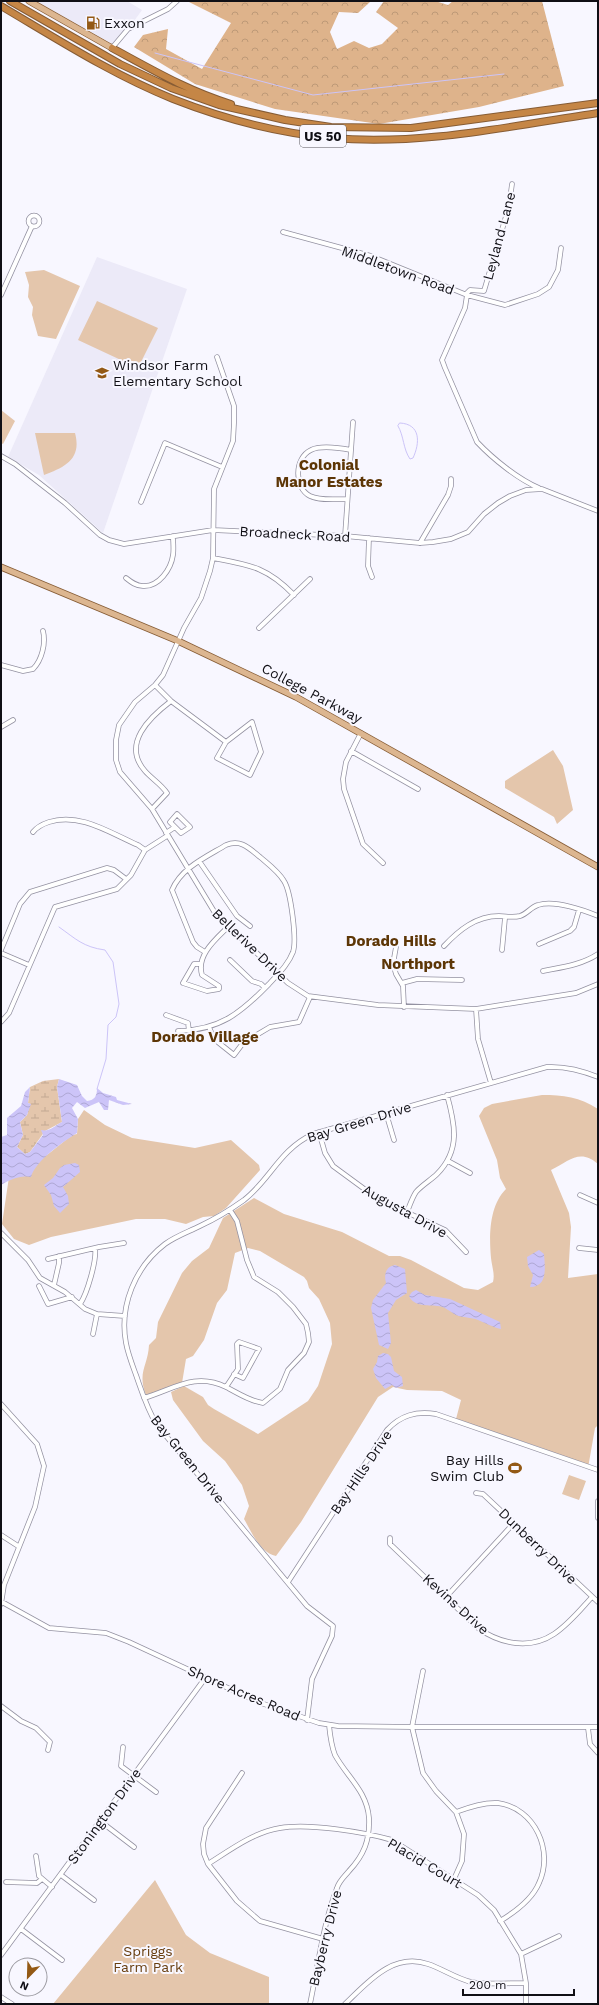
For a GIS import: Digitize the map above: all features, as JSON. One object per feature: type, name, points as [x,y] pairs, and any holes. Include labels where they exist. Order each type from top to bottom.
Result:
[{"type":"highway","name":"US 50","points":[[10,1],[94,50],[144,76],[204,100],[257,114],[331,126],[411,128],[598,103]]},
{"type":"highway","name":"US 50","points":[[1,6],[90,58],[153,90],[218,115],[283,131],[333,138],[428,137],[598,113]]},
{"type":"highway","points":[[112,48],[190,90],[249,109],[257,114]]},
{"type":"main road","points":[[29,1],[112,48]]},
{"type":"main road","name":"College Parkway","points":[[1,567],[178,641],[264,680],[362,732],[598,867]]},
{"type":"street","points":[[112,48],[128,29],[168,9],[177,1]]},
{"type":"street","name":"Leyland Lane","points":[[512,184],[511,197],[484,291],[470,290],[466,295],[505,304],[538,294],[549,286],[558,270],[561,248]]},
{"type":"street","points":[[1,295],[32,226]]},
{"type":"street","name":"Middletown Road","points":[[283,232],[370,256],[466,295],[463,313],[442,360],[444,368],[477,442],[486,452],[521,479],[542,489]]},
{"type":"street","name":"Bellerive Drive","points":[[217,357],[234,406],[233,441],[214,489],[213,558],[205,588],[178,641],[163,675],[155,685],[134,702],[126,711],[119,725],[116,740],[116,760],[120,772],[152,809],[213,910],[278,974],[302,994],[310,997],[362,1004],[476,1009],[576,993],[598,984]]},
{"type":"street","points":[[345,536],[353,422]]},
{"type":"street","points":[[141,502],[165,443],[222,467]]},
{"type":"street","points":[[348,499],[314,498],[306,494],[298,482],[299,462],[304,454],[316,448],[351,450]]},
{"type":"street","name":"Broadneck Road","points":[[1,456],[29,475],[70,507],[100,535],[109,540],[124,544],[214,530],[345,536],[420,542],[451,539],[468,532],[498,503],[526,490],[542,489],[598,511]]},
{"type":"street","points":[[420,542],[448,495],[451,486],[451,479]]},
{"type":"street","points":[[126,578],[134,584],[143,586],[161,578],[167,572],[172,559],[173,536]]},
{"type":"street","points":[[370,538],[368,566],[372,577]]},
{"type":"street","points":[[213,558],[265,570],[282,582],[294,595]]},
{"type":"street","points":[[259,628],[310,579]]},
{"type":"street","points":[[1,665],[23,671],[33,669],[38,662],[44,645],[43,631]]},
{"type":"street","points":[[155,685],[171,701],[226,742]]},
{"type":"street","points":[[152,809],[168,793],[145,770],[140,762],[138,739],[148,722],[171,701]]},
{"type":"street","points":[[1,726],[13,720]]},
{"type":"street","points":[[252,722],[261,752],[250,776],[217,758],[226,742],[252,722]]},
{"type":"street","points":[[362,732],[351,751],[344,771],[344,789],[363,844],[383,863]]},
{"type":"street","points":[[351,751],[418,789]]},
{"type":"street","points":[[177,814],[190,827],[181,834],[175,827],[170,822],[177,814]]},
{"type":"street","points":[[34,832],[36,828],[61,819],[77,819],[145,850]]},
{"type":"street","points":[[1,1022],[9,1013],[55,907],[117,889],[131,875],[145,850],[175,827]]},
{"type":"street","points":[[178,1031],[209,1027],[239,1013],[278,974],[290,958],[295,942],[292,917],[284,881],[268,864],[242,844],[232,843],[226,845],[199,861],[176,880],[172,894],[193,942],[197,947],[205,952]]},
{"type":"street","points":[[199,861],[237,916],[250,926]]},
{"type":"street","points":[[1,950],[20,904],[30,892],[107,868],[114,870],[126,879]]},
{"type":"street","points":[[444,946],[459,931],[472,922],[489,917],[501,916],[505,918],[520,916],[539,904],[562,905],[598,916]]},
{"type":"street","points":[[539,944],[570,931],[576,922],[579,910]]},
{"type":"street","points":[[502,950],[505,918]]},
{"type":"street","points":[[201,964],[194,964],[183,983],[207,991],[219,989],[219,986],[202,975],[201,964],[205,952],[229,926]]},
{"type":"street","points":[[396,947],[393,964],[396,974],[404,989],[404,1007]]},
{"type":"street","points":[[1,953],[29,965]]},
{"type":"street","points":[[543,971],[573,966],[598,954]]},
{"type":"street","points":[[230,960],[252,981],[261,984],[265,988]]},
{"type":"street","points":[[402,983],[417,979],[462,980]]},
{"type":"street","points":[[209,1027],[214,1039],[234,1055],[243,1043],[270,1027],[299,1022],[310,997]]},
{"type":"street","points":[[476,1009],[478,1039],[491,1083]]},
{"type":"street","points":[[166,1015],[188,1023],[189,1030]]},
{"type":"street","name":"Bay Green Drive","points":[[307,1720],[312,1679],[334,1630],[329,1622],[307,1606],[157,1425],[144,1398],[126,1344],[125,1316],[128,1297],[134,1282],[152,1256],[172,1239],[230,1210],[257,1188],[294,1145],[319,1132],[547,1067],[566,1067],[598,1077]]},
{"type":"street","points":[[407,1212],[416,1192],[437,1174],[448,1161],[453,1148],[456,1133],[447,1096]]},
{"type":"street","points":[[386,1113],[394,1140]]},
{"type":"street","name":"Augusta Drive","points":[[319,1132],[325,1154],[333,1166],[371,1195],[445,1230],[466,1252]]},
{"type":"street","points":[[448,1161],[470,1174]]},
{"type":"street","points":[[580,1195],[598,1203]]},
{"type":"street","points":[[144,1398],[190,1381],[211,1381],[250,1399],[263,1403],[280,1389],[288,1370],[304,1353],[309,1342],[306,1324],[293,1307],[278,1292],[254,1278],[247,1260],[237,1221],[230,1210]]},
{"type":"street","points":[[1,1233],[28,1260],[40,1278],[54,1285],[80,1304],[97,1314],[125,1316]]},
{"type":"street","points":[[48,1259],[124,1243]]},
{"type":"street","points":[[80,1304],[84,1296],[95,1258],[95,1248]]},
{"type":"street","points":[[579,1248],[598,1250]]},
{"type":"street","points":[[54,1285],[60,1264],[59,1256]]},
{"type":"street","points":[[39,1286],[48,1304],[72,1297]]},
{"type":"street","points":[[93,1334],[97,1314]]},
{"type":"street","points":[[226,1387],[234,1374],[238,1369],[237,1344],[239,1342],[259,1349],[243,1378],[234,1374]]},
{"type":"street","points":[[1,1404],[37,1444],[44,1466],[35,1507],[18,1546],[4,1585],[1,1603]]},
{"type":"street","name":"Bay Hills Drive","points":[[288,1582],[387,1430],[399,1420],[411,1414],[426,1412],[436,1414],[598,1470]]},
{"type":"street","name":"Dunberry Drive","points":[[476,1493],[483,1494],[598,1602]]},
{"type":"street","points":[[598,1501],[598,1518]]},
{"type":"street","points":[[446,1597],[514,1523]]},
{"type":"street","points":[[1,1535],[18,1546]]},
{"type":"street","name":"Kevins Drive","points":[[390,1538],[390,1544],[486,1634],[503,1641],[518,1643],[539,1641],[554,1634],[592,1597]]},
{"type":"street","name":"Shore Acres Road","points":[[1,1603],[45,1626],[59,1630],[81,1630],[106,1633],[129,1642],[258,1702],[307,1720],[329,1725],[412,1727],[598,1727]]},
{"type":"street","points":[[423,1671],[412,1727],[423,1773],[436,1791],[456,1812],[464,1834],[462,1861],[454,1879]]},
{"type":"street","name":"Stonington Drive","points":[[1,1955],[206,1677]]},
{"type":"street","points":[[1,1706],[21,1722],[36,1728],[50,1742],[48,1750]]},
{"type":"street","name":"Bayberry Drive","points":[[310,2004],[323,1939],[337,1886],[362,1856],[368,1835],[369,1818],[366,1802],[360,1789],[336,1755],[330,1740],[329,1725]]},
{"type":"street","points":[[588,1728],[590,1744],[598,1753]]},
{"type":"street","points":[[123,1747],[121,1766],[156,1792]]},
{"type":"street","points":[[242,1773],[206,1828],[203,1844],[204,1854],[208,1864],[237,1901],[256,1918],[269,1925],[323,1939]]},
{"type":"street","points":[[456,1812],[478,1805],[498,1803],[516,1809],[528,1818],[538,1831],[545,1849],[544,1864],[539,1883],[529,1897],[515,1911],[500,1922]]},
{"type":"street","points":[[100,1821],[134,1847]]},
{"type":"street","name":"Placid Court","points":[[208,1864],[249,1839],[279,1828],[308,1826],[392,1840],[478,1895],[494,1910],[521,1954],[526,1983],[526,2004]]},
{"type":"street","points":[[36,1856],[39,1876],[52,1887]]},
{"type":"street","points":[[61,1875],[94,1900]]},
{"type":"street","points":[[6,1882],[37,1883],[42,1879]]},
{"type":"street","points":[[21,1929],[62,1960]]},
{"type":"street","points":[[521,1954],[559,1936]]},
{"type":"street","points":[[345,2004],[376,1974],[392,1965],[411,1962],[428,1964],[456,1978],[472,1982],[526,1983]]},
{"type":"street","points":[[1,1996],[12,2004]]},
{"type":"shaded area","points":[[36,1],[127,1],[142,10],[116,46]]},
{"type":"shaded area","name":"Windsor Farm Elementary School","points":[[97,257],[187,289],[103,533],[39,475],[8,457]]},
{"type":"green space","points":[[187,1],[370,2],[358,13],[339,12],[330,32],[337,49],[354,41],[369,48],[382,44],[398,28],[376,12],[384,1],[435,1],[448,5],[453,1],[542,1],[564,86],[479,107],[379,124],[275,109],[195,84],[134,47],[143,35],[168,29],[166,49],[202,69],[231,23]]},
{"type":"green space","points":[[44,270],[80,286],[56,339],[38,336],[32,315],[33,307],[28,297],[29,285],[25,272]]},
{"type":"green space","points":[[97,301],[158,328],[138,368],[78,340]]},
{"type":"green space","points":[[1,410],[15,421],[3,444],[1,443]]},
{"type":"green space","points":[[35,433],[75,433],[77,442],[74,456],[59,469],[44,475]]},
{"type":"green space","points":[[553,750],[563,766],[573,810],[557,824],[554,817],[505,788],[505,781]]},
{"type":"green space","points":[[59,1079],[57,1087],[62,1122],[45,1131],[30,1152],[25,1154],[17,1147],[23,1135],[20,1122],[27,1115],[30,1104],[28,1103],[30,1087],[43,1081]]},
{"type":"green space","points":[[542,1095],[578,1099],[598,1109],[598,1164],[592,1159],[580,1156],[551,1170],[569,1213],[571,1227],[568,1278],[598,1274],[598,1425],[595,1428],[588,1468],[542,1448],[456,1419],[461,1400],[442,1391],[407,1390],[393,1387],[378,1397],[301,1522],[276,1556],[265,1551],[253,1535],[244,1519],[249,1506],[242,1485],[225,1461],[203,1441],[173,1400],[171,1392],[184,1386],[203,1397],[208,1405],[214,1409],[258,1434],[308,1401],[318,1386],[332,1344],[330,1323],[319,1299],[309,1288],[304,1277],[260,1251],[248,1248],[235,1253],[227,1290],[217,1303],[204,1340],[193,1356],[186,1359],[182,1383],[146,1395],[143,1375],[149,1345],[156,1338],[158,1322],[182,1273],[192,1261],[209,1248],[223,1218],[254,1198],[284,1214],[342,1232],[389,1256],[400,1256],[411,1260],[464,1288],[478,1290],[493,1282],[494,1279],[490,1240],[491,1222],[496,1204],[506,1189],[500,1178],[497,1160],[479,1116],[484,1108],[492,1104]]},
{"type":"green space","points":[[84,1110],[105,1125],[132,1138],[195,1148],[231,1140],[259,1165],[260,1170],[226,1208],[214,1216],[203,1217],[186,1224],[165,1219],[136,1219],[51,1237],[29,1245],[14,1239],[2,1224],[9,1177],[47,1155],[72,1135],[77,1134],[78,1119]]},
{"type":"green space","points":[[569,1475],[586,1481],[579,1500],[562,1494]]},
{"type":"green space","name":"Spriggs Farm Park","points":[[155,1880],[186,1935],[210,1953],[269,1977],[269,2004],[53,2004]]},
{"type":"water","points":[[59,1079],[77,1085],[82,1096],[87,1101],[92,1100],[95,1097],[97,1088],[103,1093],[116,1097],[117,1100],[132,1104],[123,1105],[109,1100],[108,1110],[104,1110],[99,1102],[85,1108],[77,1102],[72,1108],[78,1119],[77,1133],[44,1158],[38,1164],[31,1177],[16,1178],[1,1185],[1,1137],[7,1135],[7,1118],[21,1106],[25,1092],[30,1087],[28,1103],[31,1104],[27,1115],[20,1122],[23,1135],[17,1147],[25,1154],[30,1152],[43,1135],[41,1130],[49,1129],[62,1122],[57,1087]]},
{"type":"water","points":[[75,1163],[79,1165],[80,1172],[63,1187],[68,1196],[69,1204],[60,1213],[54,1206],[51,1195],[44,1185],[53,1178],[64,1165]]},
{"type":"water","points":[[539,1250],[544,1254],[545,1270],[543,1280],[540,1284],[530,1287],[533,1275],[528,1266],[527,1257]]},
{"type":"water","points":[[395,1265],[405,1269],[407,1293],[396,1300],[388,1313],[391,1343],[388,1349],[379,1345],[371,1308],[373,1300],[386,1283],[385,1274],[387,1269]]},
{"type":"water","points":[[416,1290],[425,1295],[450,1299],[500,1322],[501,1329],[475,1319],[461,1317],[440,1306],[418,1304],[411,1300],[409,1296]]},
{"type":"water","points":[[383,1353],[388,1354],[391,1357],[394,1371],[402,1377],[403,1386],[396,1388],[392,1385],[385,1389],[376,1378],[373,1369],[377,1362],[378,1356]]},
{"type":"waterway","points":[[155,53],[313,95],[504,74]]},
{"type":"waterway","points":[[400,423],[407,424],[412,427],[417,435],[417,446],[413,458],[410,459],[398,426],[400,423]]},
{"type":"waterway","points":[[59,927],[85,945],[105,950],[113,962],[119,1004],[116,1017],[108,1025],[106,1059],[97,1089]]},
{"type":"place","name":"Exxon","points":[[93,23]]},
{"type":"place","name":"Windsor Farm Elementary School","points":[[102,373]]},
{"type":"place","name":"Bay Hills Swim Club","points":[[515,1468]]},
{"type":"district","name":"Colonial Manor Estates","points":[[329,474]]},
{"type":"district","name":"Dorado Hills","points":[[391,941]]},
{"type":"district","name":"Northport","points":[[418,964]]},
{"type":"district","name":"Dorado Village","points":[[205,1037]]}]
